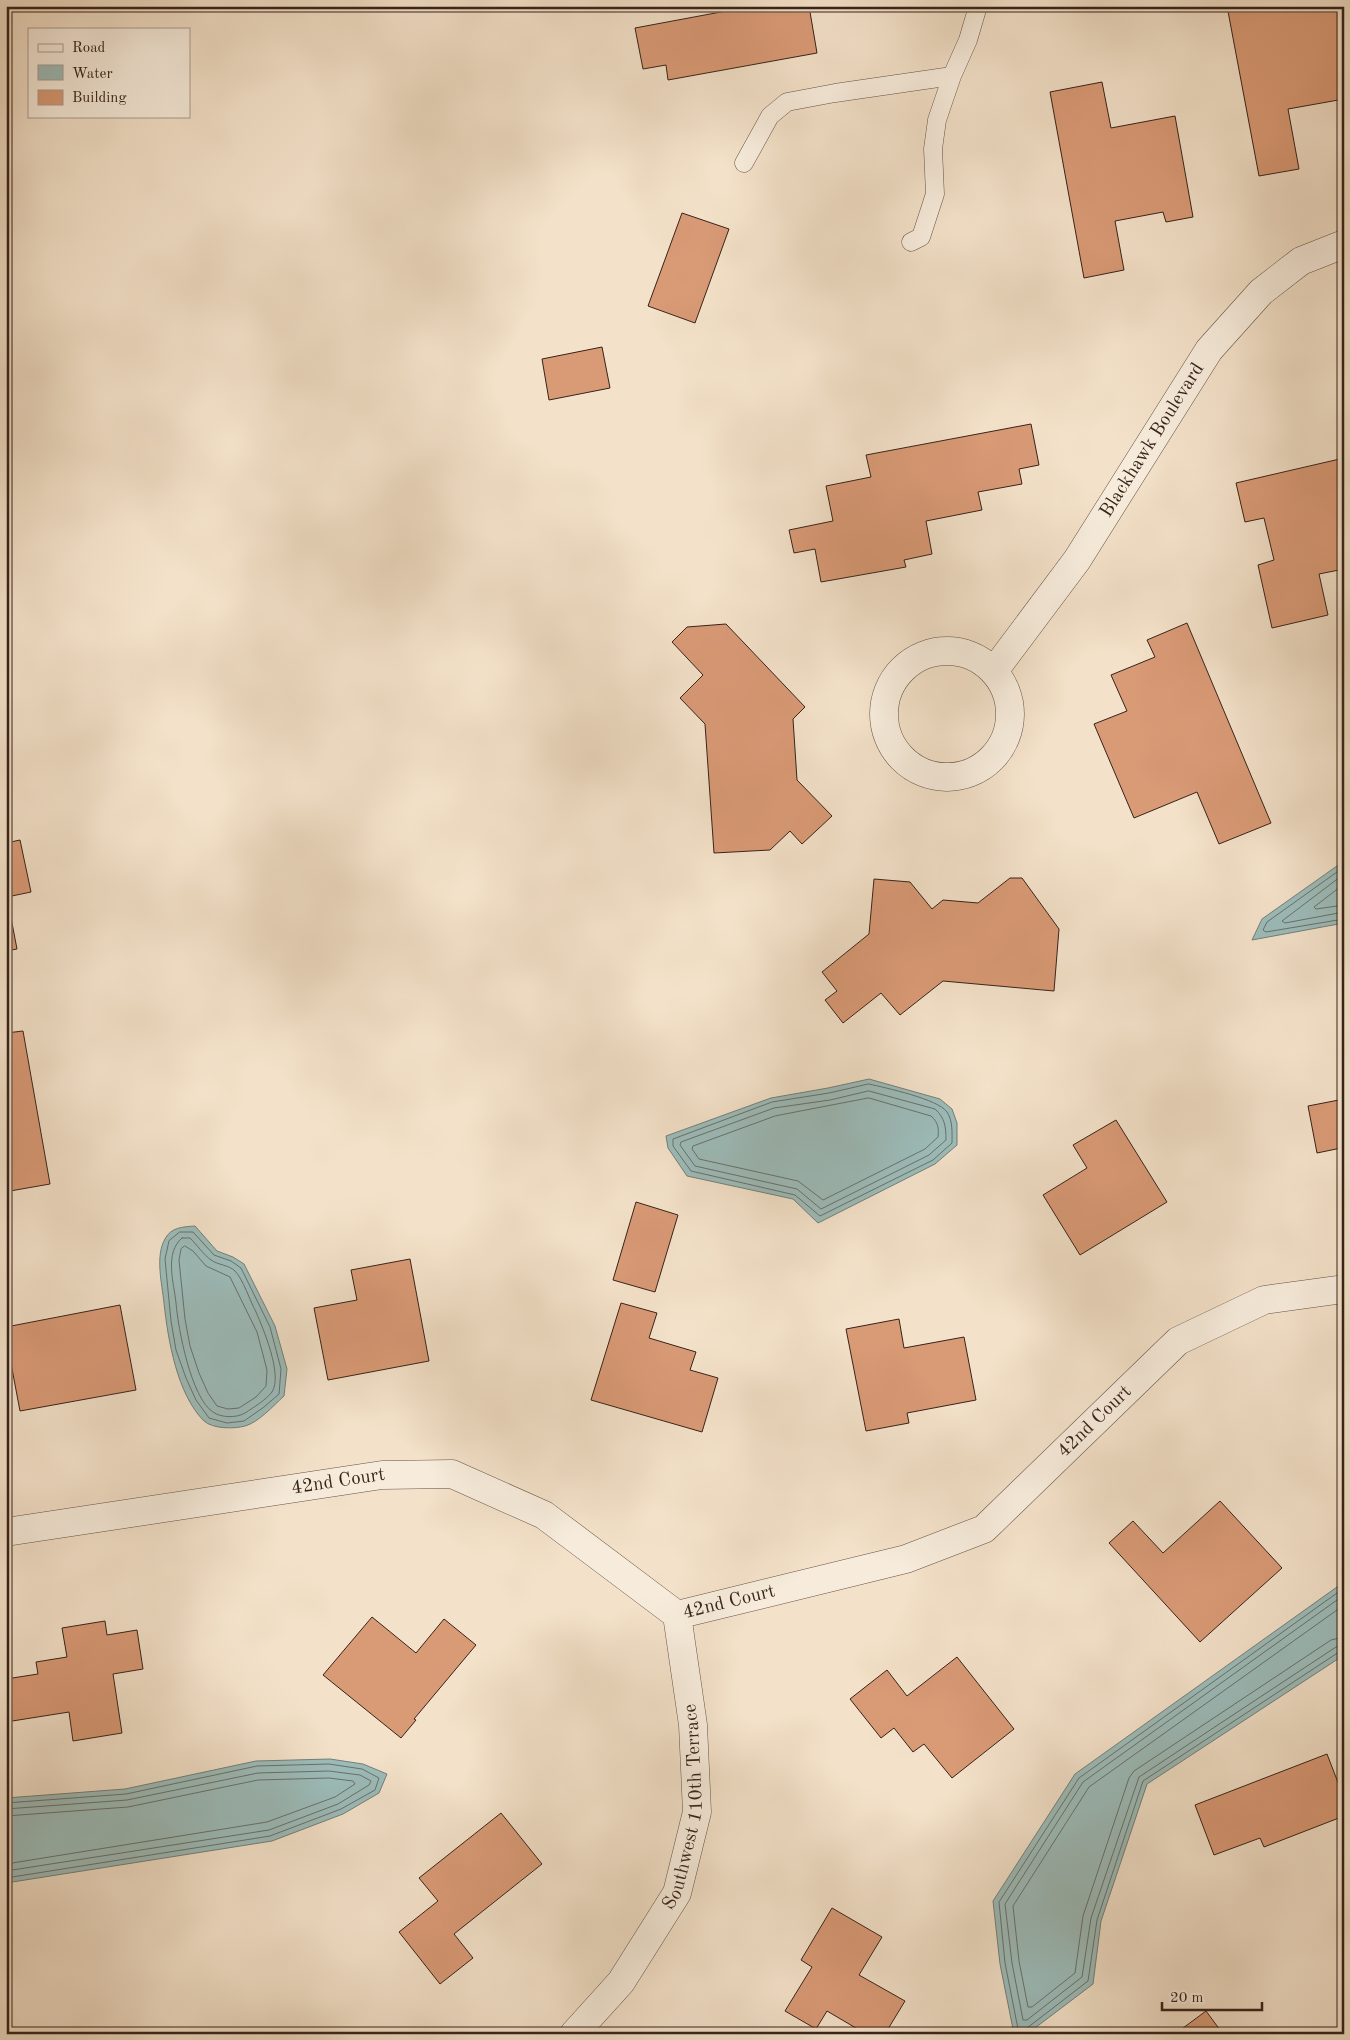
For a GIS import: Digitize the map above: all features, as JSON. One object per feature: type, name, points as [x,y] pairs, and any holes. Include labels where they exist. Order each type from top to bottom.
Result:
[{"type":"street","name":"Blackhawk Boulevard","points":[[994,671],[1077,560],[1209,350],[1261,292],[1301,262],[1344,244]]},
{"type":"street","points":[[955,651],[976,657],[994,671],[1006,687],[1011,706],[1010,726],[1004,745],[991,761],[974,772],[955,778],[935,777],[916,770],[900,758],[888,740],[884,718],[886,696],[896,676],[912,661],[933,652],[955,651]]},
{"type":"street","name":"42nd Court","points":[[6,1532],[382,1475],[452,1474],[544,1515],[677,1615],[906,1559],[984,1529],[1178,1341],[1264,1300],[1344,1289]]},
{"type":"street","name":"Southwest 110th Terrace","points":[[574,2034],[621,1982],[677,1893],[697,1812],[692,1725],[677,1615]]},
{"type":"lane","points":[[911,242],[920,237],[935,194],[933,149],[937,120],[952,76],[968,40],[978,6]]},
{"type":"lane","points":[[744,163],[770,116],[788,102],[952,76]]},
{"type":"water","points":[[1344,861],[1344,923],[1252,940],[1262,919]]},
{"type":"water","points":[[869,1079],[940,1099],[952,1109],[957,1123],[957,1145],[935,1164],[818,1223],[793,1199],[687,1176],[668,1148],[666,1136],[771,1098]]},
{"type":"water","points":[[195,1226],[217,1251],[233,1257],[244,1264],[275,1326],[287,1369],[284,1396],[261,1417],[245,1426],[224,1428],[213,1426],[204,1421],[187,1396],[175,1366],[166,1318],[160,1254],[165,1239],[171,1232],[178,1228]]},
{"type":"water","points":[[1344,1582],[1344,1655],[1147,1784],[1101,1921],[1093,1984],[1027,2034],[1014,2034],[1000,1964],[993,1901],[1075,1774]]},
{"type":"water","points":[[330,1759],[363,1764],[387,1774],[379,1793],[343,1814],[272,1841],[6,1883],[6,1798],[125,1789],[256,1761]]},
{"type":"building","points":[[753,6],[809,6],[817,53],[668,80],[666,65],[643,69],[635,28]]},
{"type":"building","points":[[1227,6],[1282,6],[1284,12],[1316,6],[1344,6],[1344,99],[1288,109],[1299,169],[1259,176]]},
{"type":"building","points":[[1102,82],[1111,128],[1175,116],[1193,217],[1166,222],[1163,212],[1115,221],[1124,270],[1084,278],[1050,92]]},
{"type":"building","points":[[682,213],[729,229],[695,323],[648,306]]},
{"type":"building","points":[[602,347],[610,388],[549,400],[542,359]]},
{"type":"building","points":[[1031,424],[1039,465],[1019,469],[1022,484],[978,492],[982,510],[926,521],[932,554],[904,560],[906,567],[821,582],[815,549],[794,553],[789,530],[833,521],[826,486],[871,477],[866,455]]},
{"type":"building","points":[[1344,458],[1344,569],[1319,574],[1328,615],[1272,628],[1258,565],[1274,560],[1264,518],[1245,522],[1236,483]]},
{"type":"building","points":[[1187,623],[1271,823],[1219,844],[1197,792],[1134,818],[1094,724],[1127,711],[1111,675],[1155,657],[1147,640]]},
{"type":"building","points":[[726,624],[805,707],[793,719],[797,780],[832,816],[802,844],[790,831],[770,850],[714,853],[705,724],[680,698],[703,675],[672,642],[687,627]]},
{"type":"building","points":[[20,840],[31,892],[7,897],[17,949],[6,951],[6,843]]},
{"type":"building","points":[[1010,878],[1022,878],[1059,929],[1054,991],[943,981],[900,1015],[881,993],[843,1023],[825,1000],[837,991],[822,972],[869,934],[874,879],[910,882],[932,909],[943,900],[978,903]]},
{"type":"building","points":[[23,1031],[50,1184],[10,1191],[6,1169],[6,1033]]},
{"type":"building","points":[[1344,1099],[1343,1163],[1341,1148],[1317,1153],[1308,1106]]},
{"type":"building","points":[[1116,1120],[1167,1202],[1080,1255],[1043,1195],[1087,1168],[1073,1145]]},
{"type":"building","points":[[636,1202],[678,1215],[655,1292],[613,1280]]},
{"type":"building","points":[[410,1259],[429,1361],[328,1380],[314,1308],[357,1300],[351,1270]]},
{"type":"building","points":[[621,1303],[657,1313],[649,1338],[696,1352],[690,1370],[718,1378],[702,1432],[591,1400]]},
{"type":"building","points":[[120,1305],[136,1390],[20,1411],[6,1337],[6,1327]]},
{"type":"building","points":[[899,1319],[904,1348],[964,1337],[976,1400],[907,1413],[909,1423],[866,1431],[846,1329]]},
{"type":"building","points":[[1220,1501],[1282,1568],[1200,1642],[1109,1543],[1133,1521],[1163,1553]]},
{"type":"building","points":[[372,1617],[416,1653],[444,1619],[476,1645],[414,1719],[416,1720],[401,1738],[323,1675]]},
{"type":"building","points":[[105,1621],[107,1635],[137,1630],[143,1669],[113,1674],[122,1733],[73,1741],[69,1712],[6,1722],[6,1679],[38,1674],[36,1662],[67,1657],[62,1628]]},
{"type":"building","points":[[957,1657],[1014,1729],[952,1778],[924,1744],[913,1752],[894,1728],[881,1738],[850,1699],[887,1670],[907,1696]]},
{"type":"building","points":[[1327,1754],[1344,1798],[1344,1816],[1264,1847],[1260,1838],[1214,1855],[1195,1805]]},
{"type":"building","points":[[501,1813],[542,1864],[454,1934],[473,1958],[440,1984],[399,1932],[438,1901],[419,1878]]},
{"type":"building","points":[[832,1908],[882,1937],[859,1975],[905,2001],[885,2034],[866,2034],[827,2011],[816,2029],[785,2011],[812,1967],[801,1960]]},
{"type":"building","points":[[1206,2011],[1223,2034],[1175,2034]]}]
